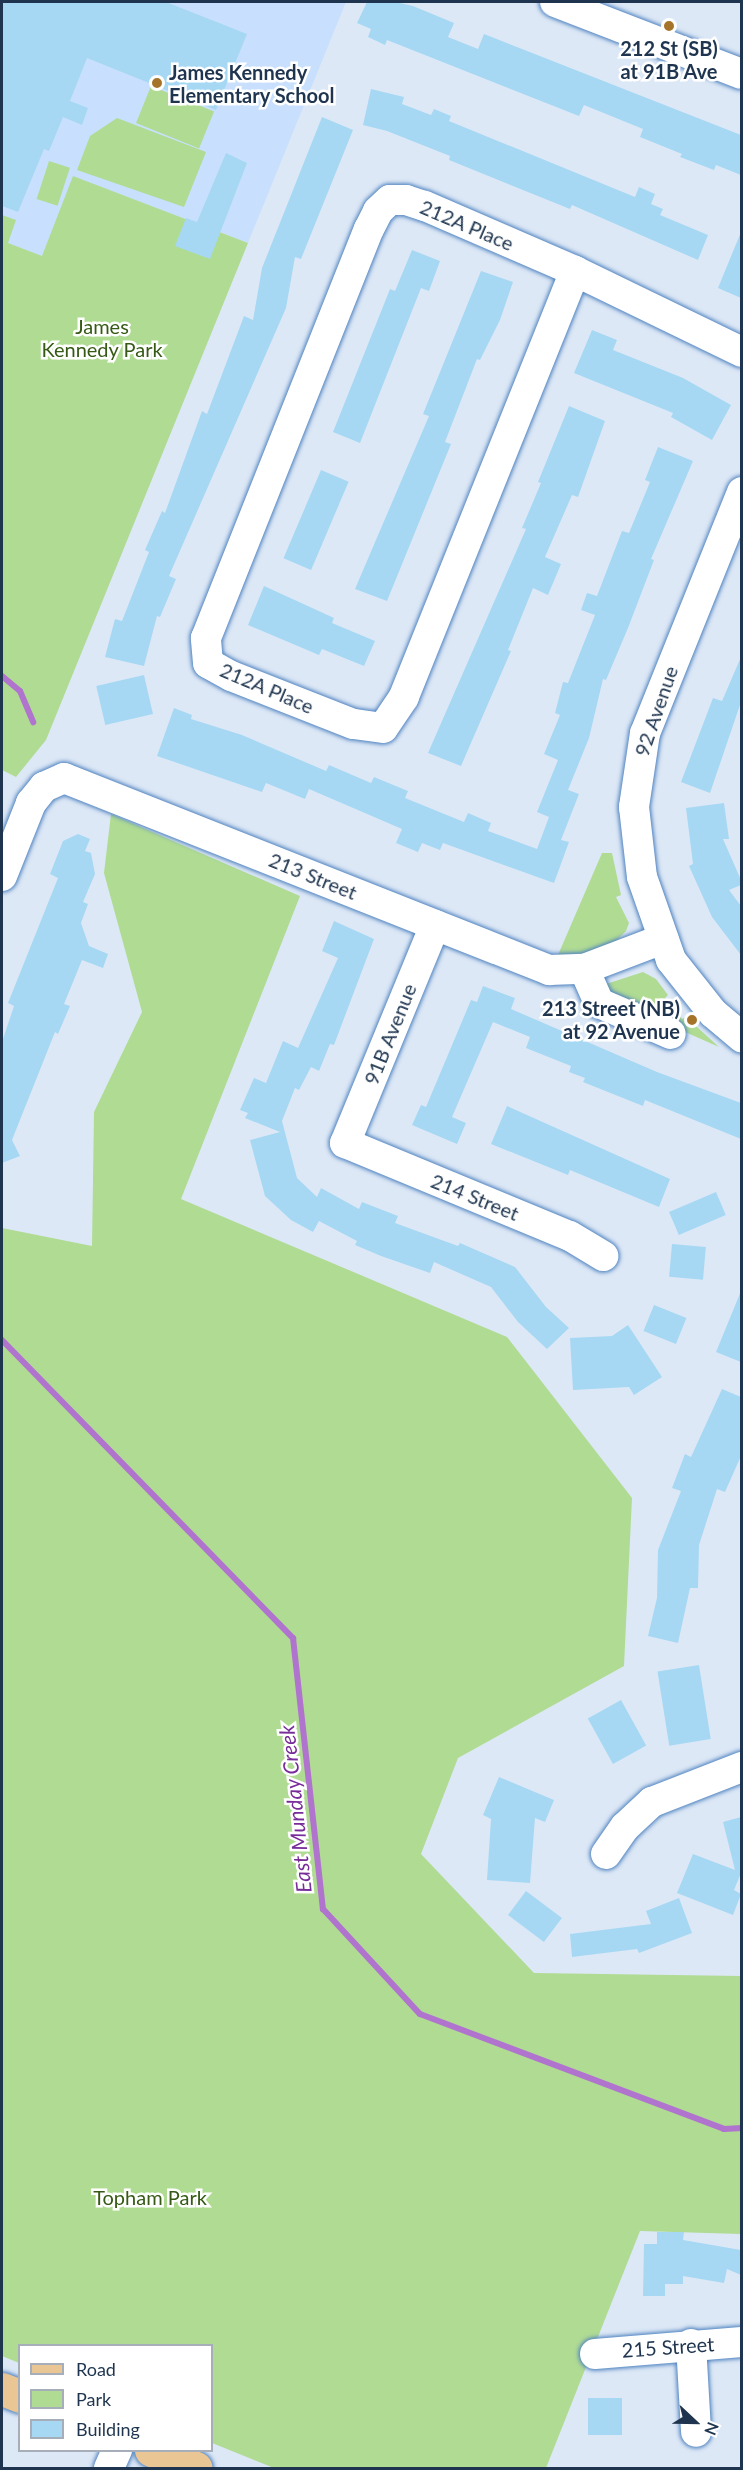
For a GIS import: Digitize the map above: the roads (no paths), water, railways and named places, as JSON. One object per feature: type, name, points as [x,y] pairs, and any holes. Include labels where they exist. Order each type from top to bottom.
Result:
[{"type":"main road","points":[[2,2389],[18,2395]]},
{"type":"main road","points":[[154,2452],[196,2469]]},
{"type":"street","points":[[555,2],[738,65]]},
{"type":"street","name":"212A Place","points":[[575,271],[405,697],[383,728],[370,729],[353,724],[231,676],[208,663],[206,638],[378,211],[390,200],[406,200],[575,271],[741,352]]},
{"type":"street","name":"92 Avenue","points":[[663,939],[642,877],[634,807],[638,768],[645,733],[741,492]]},
{"type":"street","name":"213 Street","points":[[2,876],[26,812],[44,787],[54,780],[74,779],[549,970],[584,969],[663,939]]},
{"type":"street","name":"91B Avenue","points":[[345,1143],[435,925]]},
{"type":"street","points":[[663,939],[684,978],[713,1013],[741,1037]]},
{"type":"street","points":[[584,969],[598,1003],[671,1034]]},
{"type":"street","name":"214 Street","points":[[345,1143],[570,1236],[603,1256]]},
{"type":"street","points":[[606,1854],[625,1827],[652,1802],[741,1767]]},
{"type":"street","name":"215 Street","points":[[595,2354],[691,2344],[741,2342]]},
{"type":"street","points":[[691,2344],[696,2432]]},
{"type":"street","points":[[109,2469],[117,2452]]},
{"type":"waterway","points":[[2,676],[20,691],[33,722]]},
{"type":"waterway","name":"East Munday Creek","points":[[2,1340],[293,1638],[323,1909],[420,2014],[724,2129],[742,2128]]},
{"type":"place","name":"212 St (SB) at 91B Ave","points":[[669,26]]},
{"type":"place","name":"James Kennedy Elementary School","points":[[157,83]]},
{"type":"place","name":"213 Street (NB) at 92 Avenue","points":[[692,1020]]},
{"type":"park label","name":"James Kennedy Park","points":[[102,338]]},
{"type":"park label","name":"Topham Park","points":[[150,2197]]}]
